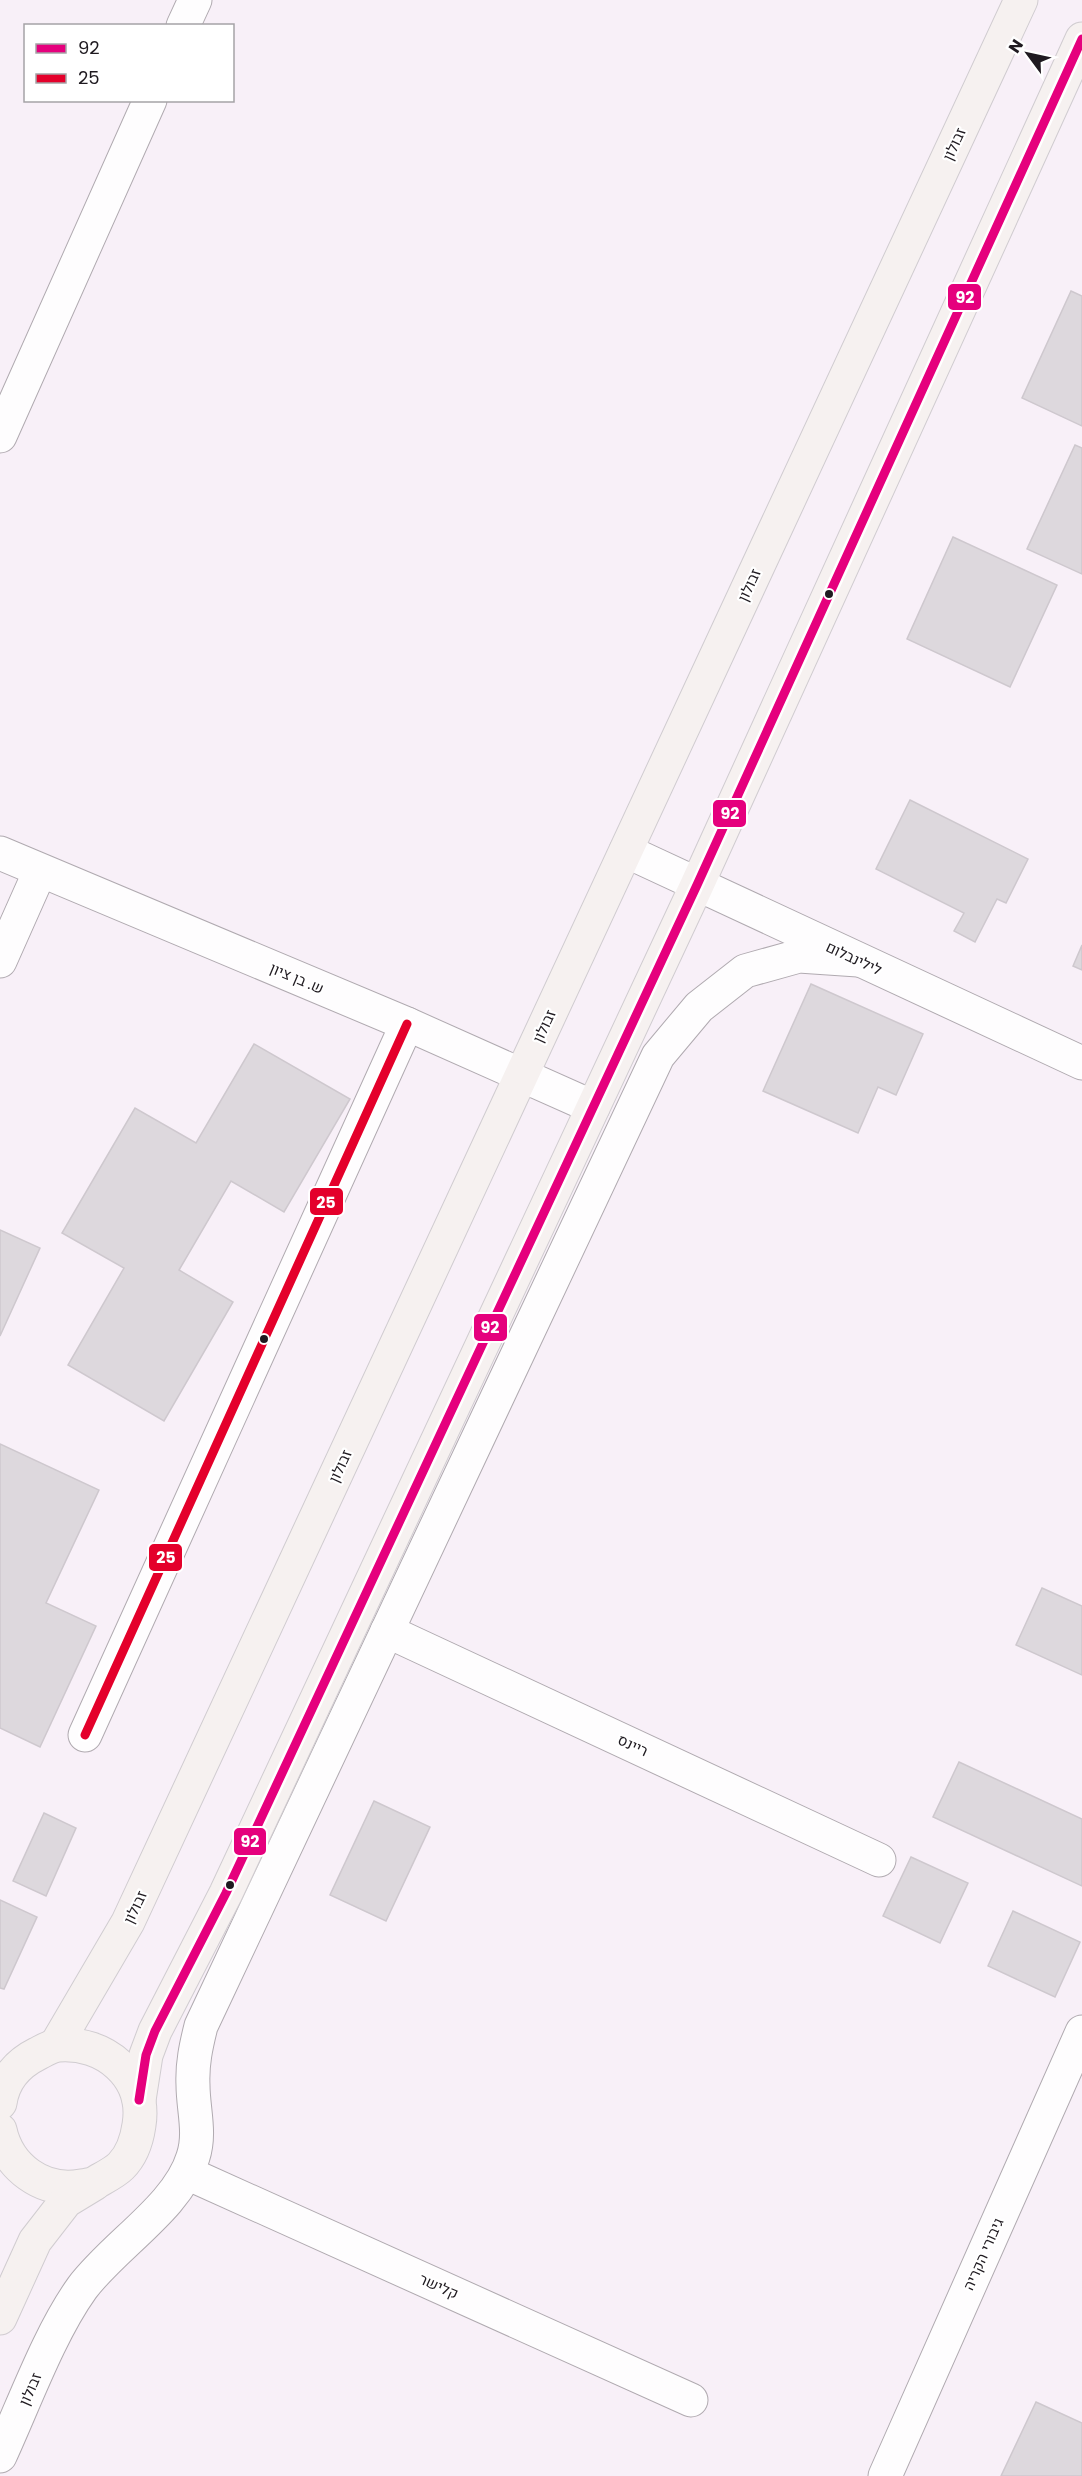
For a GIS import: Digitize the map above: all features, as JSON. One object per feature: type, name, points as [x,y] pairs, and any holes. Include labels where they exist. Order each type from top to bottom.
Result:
[{"type":"main road","name":"זבולון","points":[[56,2045],[128,1922],[1021,0]]},
{"type":"main road","points":[[139,2100],[146,2055],[155,2031],[226,1893],[697,885],[1082,39]]},
{"type":"main road","points":[[0,2318],[35,2241],[45,2226],[66,2201],[121,2166],[137,2141],[141,2112],[136,2087],[119,2064],[91,2047],[56,2045],[24,2061],[2,2086]]},
{"type":"main road","points":[[1,2142],[16,2165],[33,2178],[51,2186],[71,2188],[94,2184]]},
{"type":"street","points":[[184,24],[195,0]]},
{"type":"street","points":[[0,436],[149,102]]},
{"type":"street","name":"לילינבלום","points":[[626,851],[1082,1063]]},
{"type":"street","name":"ש. בן ציון","points":[[0,853],[407,1024],[593,1107]]},
{"type":"street","points":[[0,961],[40,871]]},
{"type":"street","name":"זבולון","points":[[0,2456],[59,2327],[82,2289],[106,2261],[170,2199],[187,2173],[194,2157],[197,2137],[193,2060],[201,2026],[658,1056],[699,1007],[745,971],[799,956],[858,960]]},
{"type":"street","points":[[85,1735],[407,1024]]},
{"type":"street","name":"ריינס","points":[[387,1631],[879,1860]]},
{"type":"street","name":"גיבורי הקריה","points":[[885,2476],[1082,2032]]},
{"type":"street","name":"קלישר","points":[[187,2173],[691,2400]]},
{"type":"building","points":[[1071,291],[1082,296],[1082,426],[1022,398]]},
{"type":"building","points":[[1075,445],[1082,448],[1082,574],[1027,549]]},
{"type":"building","points":[[953,537],[1057,585],[1010,687],[907,639]]},
{"type":"building","points":[[910,800],[1028,859],[1006,903],[997,899],[975,942],[954,931],[964,913],[876,869]]},
{"type":"building","points":[[1082,945],[1082,970],[1073,966]]},
{"type":"building","points":[[811,984],[923,1034],[896,1095],[878,1087],[858,1133],[763,1091]]},
{"type":"building","points":[[254,1044],[350,1099],[284,1212],[231,1181],[179,1270],[233,1302],[164,1421],[68,1365],[124,1268],[62,1233],[135,1108],[196,1143]]},
{"type":"building","points":[[0,1230],[40,1248],[0,1336]]},
{"type":"building","points":[[0,1444],[99,1490],[46,1603],[96,1626],[40,1747],[0,1728]]},
{"type":"building","points":[[1042,1588],[1082,1606],[1082,1675],[1016,1645]]},
{"type":"building","points":[[959,1762],[1082,1819],[1082,1886],[933,1817]]},
{"type":"building","points":[[374,1801],[430,1827],[386,1921],[330,1895]]},
{"type":"building","points":[[44,1813],[76,1828],[46,1896],[13,1881]]},
{"type":"building","points":[[911,1857],[968,1883],[940,1943],[883,1916]]},
{"type":"building","points":[[0,1900],[37,1917],[4,1989],[0,1988]]},
{"type":"building","points":[[1013,1911],[1080,1942],[1055,1997],[988,1966]]},
{"type":"building","points":[[1036,2402],[1082,2423],[1082,2476],[1001,2476]]},
{"type":"transit line","name":"92","points":[[139,2100],[146,2055],[155,2031],[226,1893],[697,885],[1082,39]]},
{"type":"transit line","name":"25","points":[[85,1735],[407,1024]]}]
